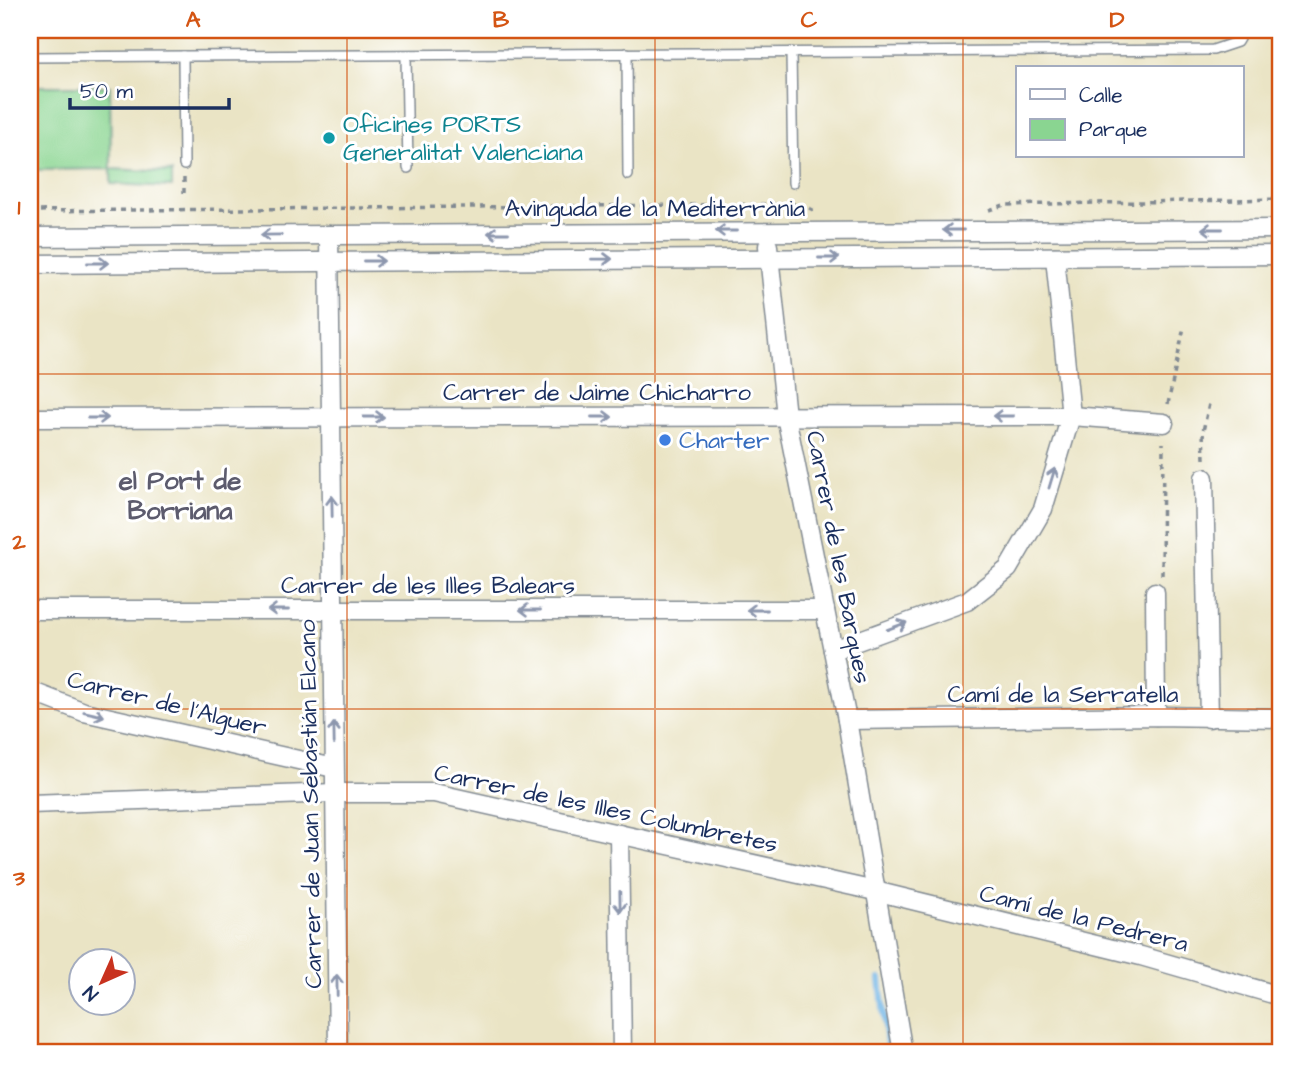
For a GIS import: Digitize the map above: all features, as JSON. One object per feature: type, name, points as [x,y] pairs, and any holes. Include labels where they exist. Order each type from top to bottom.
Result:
[{"type":"street","name":"Avinguda de la Mediterrània","points":[[30,237],[1280,229]]},
{"type":"street","name":"Carrer de les Barques","points":[[766,231],[786,416],[847,720],[903,1053]]},
{"type":"street","name":"Carrer de Juan Sebastián Elcano","points":[[329,234],[338,1053]]},
{"type":"street","name":"Avinguda de la Mediterrània","points":[[30,264],[1280,255]]},
{"type":"street","points":[[833,650],[967,601],[1008,569],[1043,509],[1071,415],[1055,257]]},
{"type":"street","name":"Carrer de Jaime Chicharro","points":[[30,418],[1071,415],[1164,423]]},
{"type":"street","points":[[1205,478],[1209,718]]},
{"type":"street","points":[[1155,592],[1156,716]]},
{"type":"street","name":"Carrer de les Illes Balears","points":[[30,610],[825,610]]},
{"type":"street","name":"Carrer de l'Alguer","points":[[30,691],[84,712],[334,768]]},
{"type":"street","name":"Camí de la Serratella","points":[[847,720],[1156,716],[1280,718]]},
{"type":"street","name":"Carrer de les Illes Columbretes","points":[[30,804],[335,793],[434,793],[875,891]]},
{"type":"street","points":[[619,834],[622,1053]]},
{"type":"street","name":"Camí de la Pedrera","points":[[875,891],[1141,956],[1280,996]]},
{"type":"lane","points":[[30,57],[1213,50],[1237,42],[1244,30]]},
{"type":"lane","points":[[790,52],[793,183]]},
{"type":"lane","points":[[627,53],[628,176]]},
{"type":"lane","points":[[183,56],[184,165]]},
{"type":"lane","points":[[406,56],[408,168]]},
{"type":"path","points":[[982,213],[1004,205],[1280,200]]},
{"type":"path","points":[[30,211],[801,204],[822,214]]},
{"type":"path","points":[[1155,592],[1162,591],[1164,423],[1184,327]]},
{"type":"path","points":[[1205,478],[1203,431],[1209,404]]},
{"type":"green space","points":[[30,86],[110,86],[111,169],[30,170]]},
{"type":"green space","points":[[111,169],[172,172],[172,187],[111,184]]},
{"type":"waterway","points":[[880,979],[888,1053]]},
{"type":"place","name":"Oficines PORTS Generalitat Valenciana","points":[[329,138]]},
{"type":"place","name":"Charter","points":[[665,440]]},
{"type":"district","name":"el Port de Borriana","points":[[180,495]]}]
